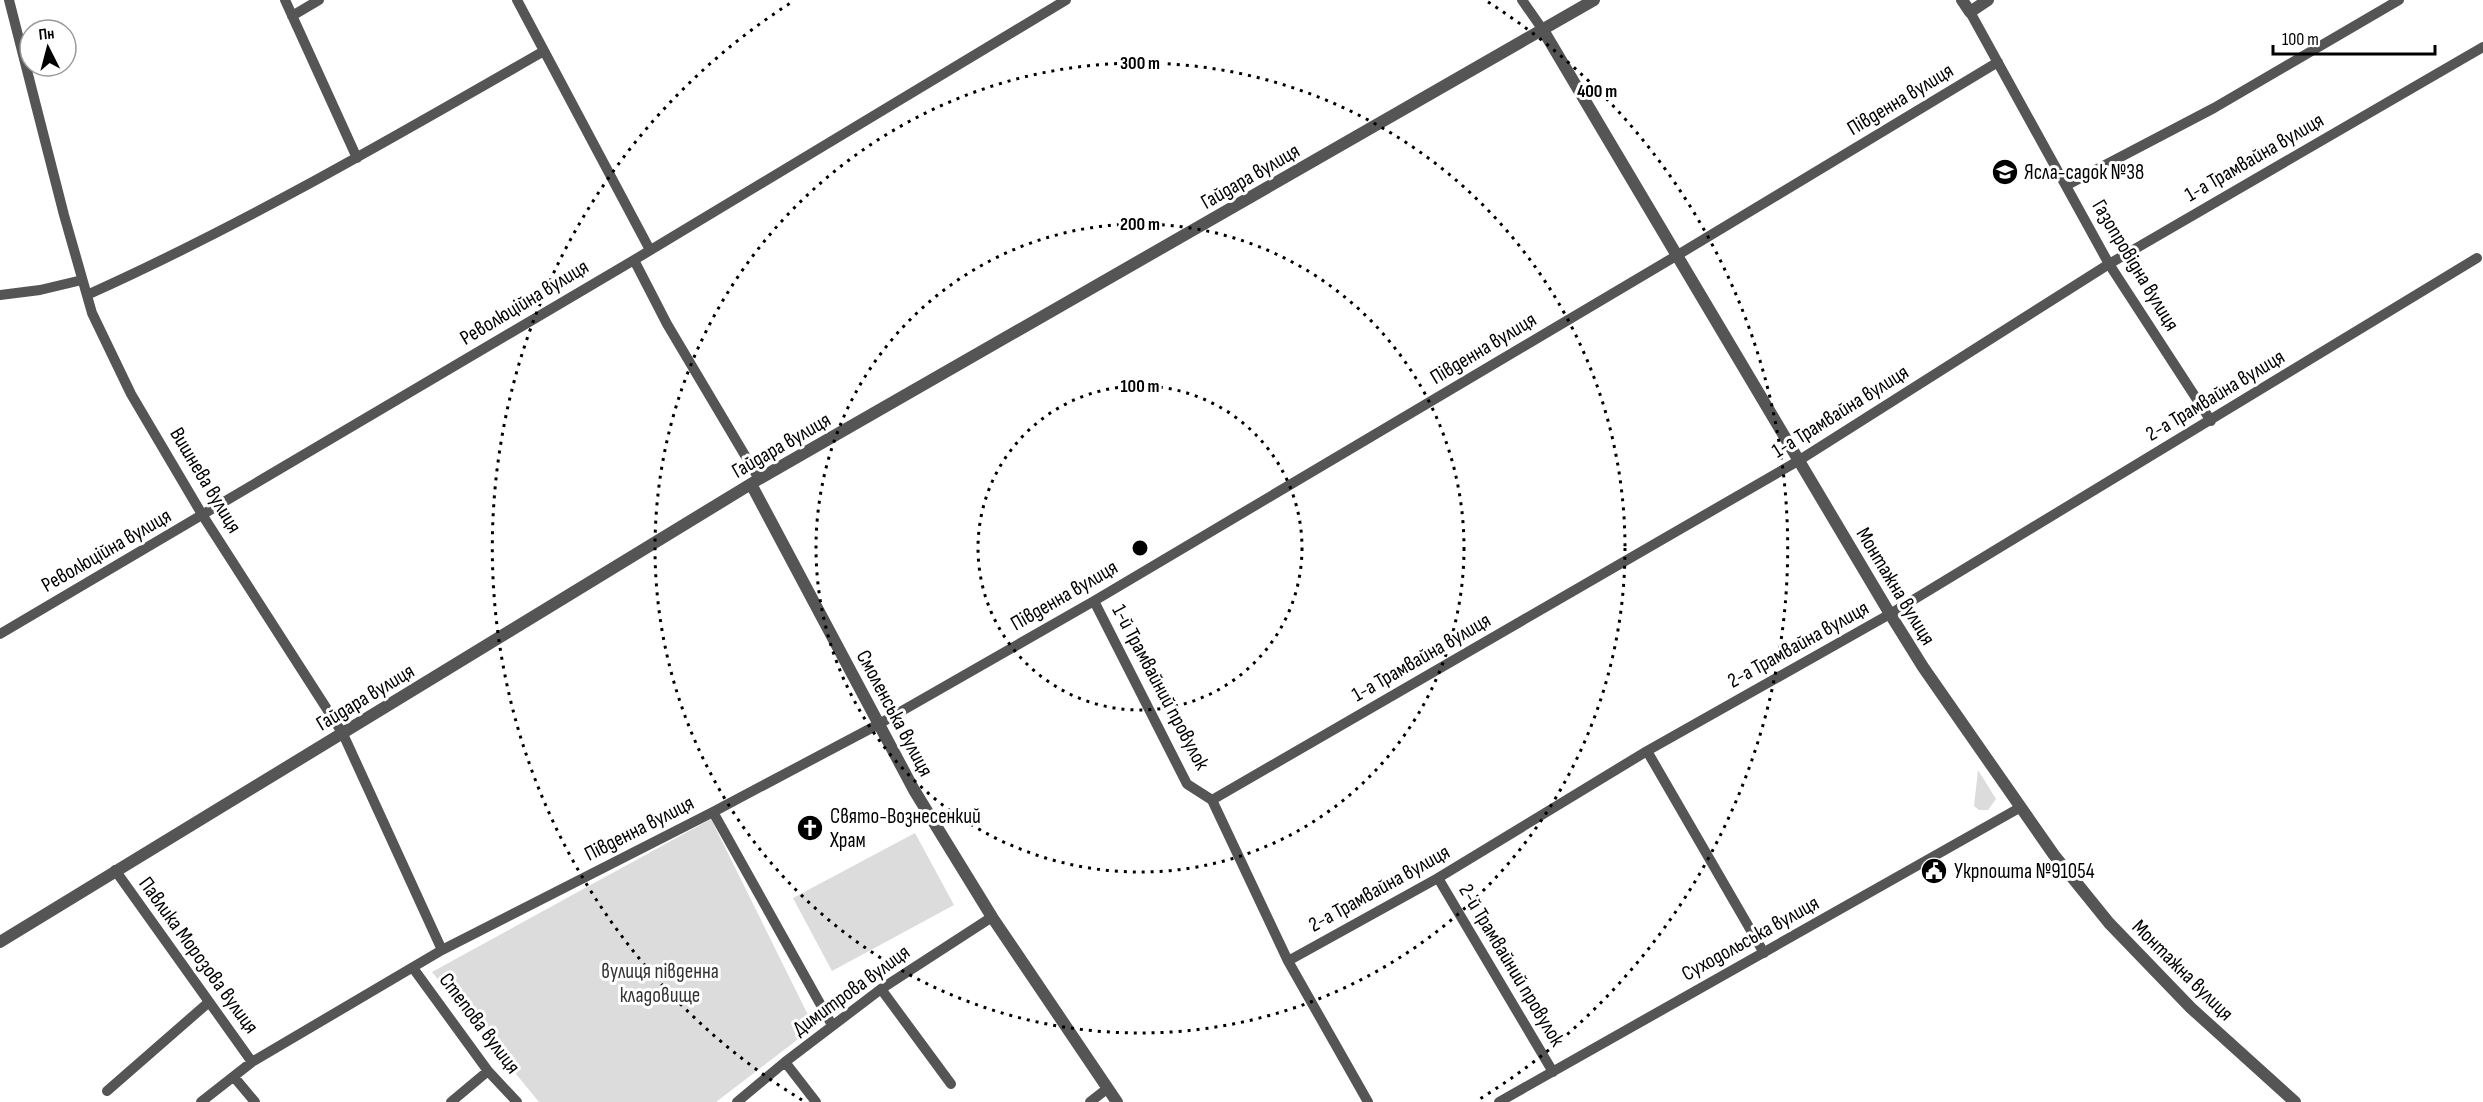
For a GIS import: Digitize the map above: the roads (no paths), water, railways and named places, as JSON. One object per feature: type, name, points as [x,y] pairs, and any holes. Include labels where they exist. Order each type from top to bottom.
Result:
[{"type":"street","name":"Вишнева вулиця","points":[[9,0],[92,312],[131,394],[203,516],[343,734],[442,950]]},
{"type":"street","points":[[285,0],[357,158]]},
{"type":"street","points":[[292,16],[319,0]]},
{"type":"street","points":[[517,0],[650,250]]},
{"type":"street","name":"Революційна вулиця","points":[[0,634],[634,260],[1066,0]]},
{"type":"street","points":[[1522,0],[1543,30]]},
{"type":"street","name":"Гайдара вулиця","points":[[0,942],[755,482],[1594,0]]},
{"type":"street","name":"Газопровідна вулиця","points":[[1962,0],[2067,184],[2109,264],[2211,421]]},
{"type":"street","points":[[1970,12],[1988,0]]},
{"type":"street","points":[[2067,184],[2214,108],[2399,0]]},
{"type":"street","name":"Монтажна вулиця","points":[[1543,30],[1890,614],[1923,667],[2054,855],[2109,923],[2191,1008],[2295,1102]]},
{"type":"street","name":"1-а Трамвайна вулиця","points":[[1212,800],[1798,461],[2109,264],[2483,46]]},
{"type":"street","points":[[87,295],[201,242],[357,158],[544,51]]},
{"type":"street","name":"Південна вулиця","points":[[201,1102],[252,1062],[442,950],[713,812],[879,724],[1094,601],[1998,62]]},
{"type":"street","name":"2-а Трамвайна вулиця","points":[[1288,961],[1438,878],[1647,751],[1890,614],[2477,258]]},
{"type":"street","points":[[634,260],[755,482]]},
{"type":"street","points":[[0,295],[40,290],[82,280]]},
{"type":"street","name":"Смоленська вулиця","points":[[755,482],[914,790],[992,917],[1117,1102]]},
{"type":"street","name":"1-й Трамвайний провулок","points":[[1094,601],[1187,784],[1212,800]]},
{"type":"street","points":[[1647,751],[1764,952]]},
{"type":"street","points":[[1212,800],[1288,961],[1368,1102]]},
{"type":"street","name":"Суходольська вулиця","points":[[1499,1102],[2021,807]]},
{"type":"street","points":[[713,812],[832,1025]]},
{"type":"street","name":"Павлика Морозова вулиця","points":[[115,870],[252,1062]]},
{"type":"street","name":"2-й Трамвайний провулок","points":[[1438,878],[1553,1072]]},
{"type":"street","name":"Димитрова вулиця","points":[[737,1102],[832,1025],[881,989],[992,917]]},
{"type":"street","name":"Степова вулиця","points":[[413,968],[488,1071],[517,1102]]},
{"type":"street","points":[[881,989],[951,1084]]},
{"type":"street","points":[[107,1091],[209,1002]]},
{"type":"street","points":[[785,1062],[816,1102]]},
{"type":"street","points":[[451,1102],[488,1071]]},
{"type":"street","points":[[234,1077],[255,1102]]},
{"type":"street","points":[[1090,1102],[1107,1088]]},
{"type":"place","name":"Ясла-садок №38","points":[[2005,172]]},
{"type":"place","name":"Свято-Вознесенкий Храм","points":[[810,828]]},
{"type":"place","name":"Укрпошта №91054","points":[[1934,871]]},
{"type":"park label","name":"вулиця південна кладовище","points":[[660,983]]}]
